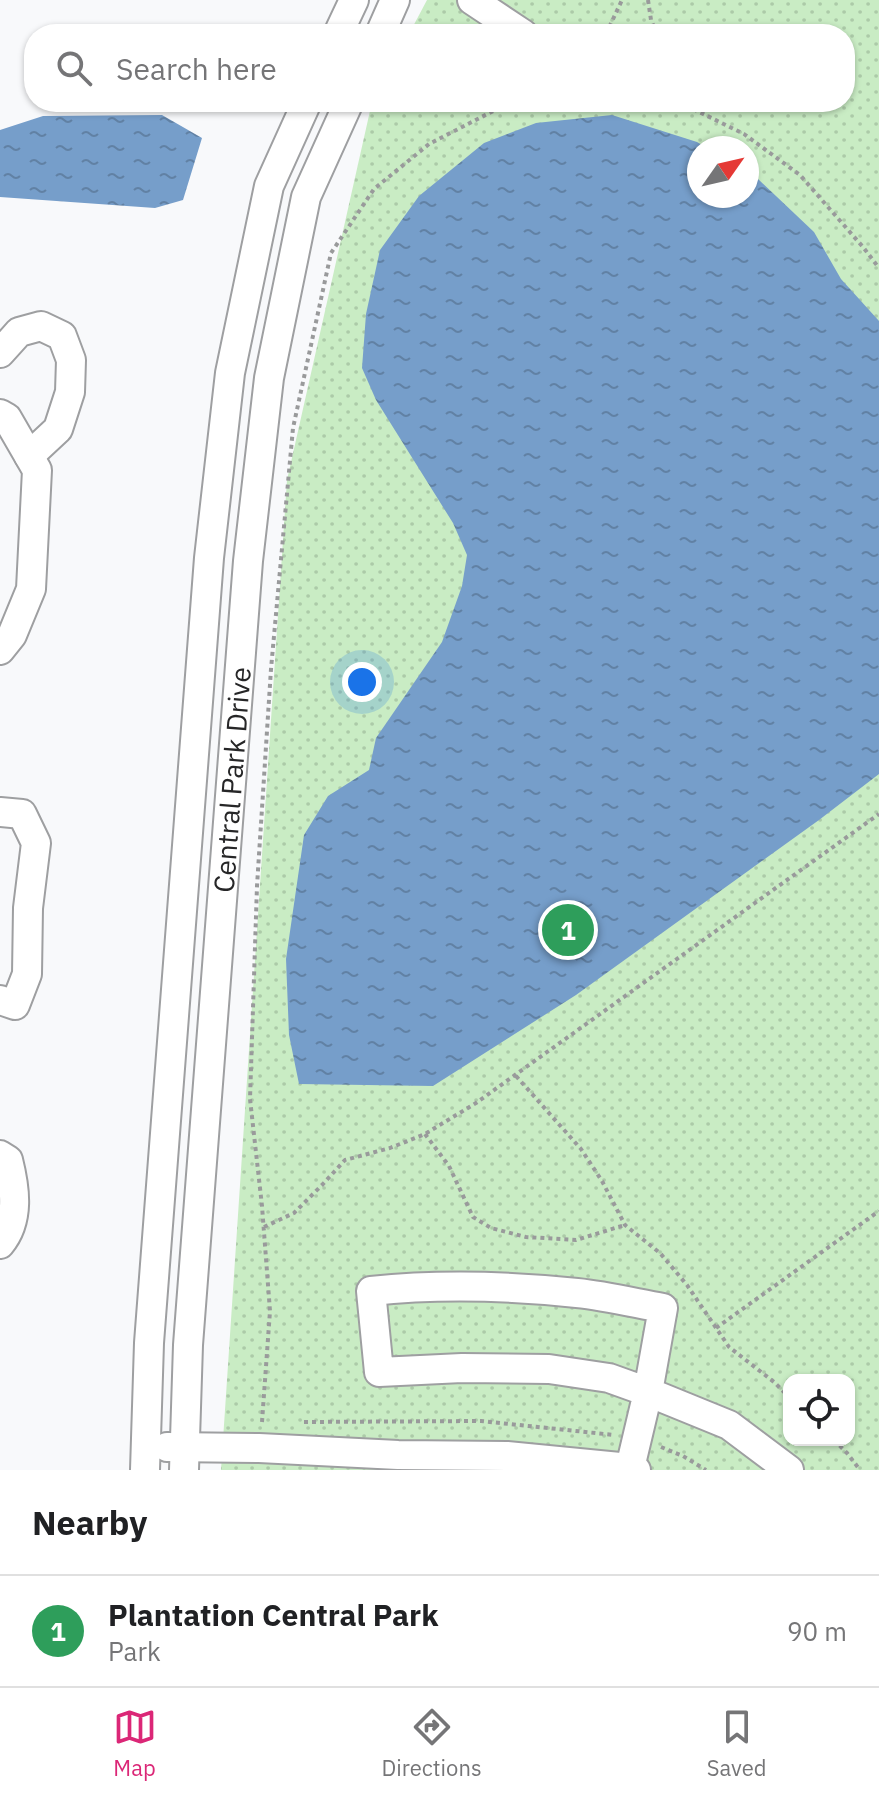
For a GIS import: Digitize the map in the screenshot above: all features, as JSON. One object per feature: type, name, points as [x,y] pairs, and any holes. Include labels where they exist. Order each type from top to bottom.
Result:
[{"type":"street","points":[[343,24],[354,0]]},
{"type":"street","points":[[384,24],[395,0]]},
{"type":"street","points":[[472,0],[508,24]]},
{"type":"street","name":"Central Park Drive","points":[[146,1458],[149,1343],[209,558],[230,373],[269,186],[302,112]]},
{"type":"street","name":"Central Park Drive","points":[[185,1459],[188,1345],[248,561],[269,378],[306,197],[344,112]]},
{"type":"street","points":[[0,353],[19,332],[41,326],[62,336],[71,360],[70,392],[58,429],[29,456]]},
{"type":"street","points":[[0,414],[7,418],[37,470],[31,589],[12,635],[0,650]]},
{"type":"street","points":[[0,812],[22,814],[36,843],[28,908],[27,974],[15,1005],[0,1000]]},
{"type":"street","points":[[0,1155],[8,1160],[14,1185],[14,1212],[7,1236],[0,1244]]},
{"type":"street","points":[[146,1458],[185,1459],[259,1448],[398,1455],[507,1456],[633,1469],[648,1392],[663,1308],[579,1293],[492,1288],[407,1287],[371,1291],[379,1372],[462,1368],[549,1369],[609,1378],[648,1392],[729,1425],[789,1470]]},
{"type":"path","points":[[611,24],[622,0]]},
{"type":"path","points":[[648,0],[653,24]]},
{"type":"path","points":[[259,1448],[270,1311],[250,1099],[257,886],[271,669],[293,428],[331,253],[374,189],[429,144],[491,112]]},
{"type":"path","points":[[700,112],[744,134],[800,175],[879,268]]},
{"type":"path","points":[[264,1227],[294,1213],[345,1160],[390,1148],[425,1134],[476,1103],[879,814]]},
{"type":"path","points":[[515,1075],[581,1149],[625,1225],[660,1253],[687,1285],[729,1347],[783,1391]]},
{"type":"path","points":[[425,1134],[449,1166],[473,1217],[491,1228],[526,1237],[576,1240],[625,1225]]},
{"type":"path","points":[[716,1328],[879,1211]]},
{"type":"path","points":[[291,1423],[481,1421],[618,1436]]},
{"type":"path","points":[[657,1446],[683,1456],[706,1470]]},
{"type":"path","points":[[840,1446],[860,1470]]},
{"type":"green space","points":[[427,0],[879,0],[879,1470],[221,1470],[287,480],[370,112],[855,112],[855,24],[414,24]]},
{"type":"water","points":[[162,115],[202,138],[183,200],[155,208],[0,197],[0,130],[43,116]]},
{"type":"water","points":[[612,115],[687,139],[687,208],[759,208],[759,180],[814,232],[841,279],[879,321],[879,774],[576,995],[433,1086],[299,1084],[289,1035],[286,959],[304,835],[328,796],[369,770],[376,738],[442,642],[462,586],[467,555],[453,523],[376,400],[362,368],[366,314],[380,250],[419,196],[484,143],[536,123]]},
{"type":"place","name":"Plantation Central Park","points":[[568,930]]}]
